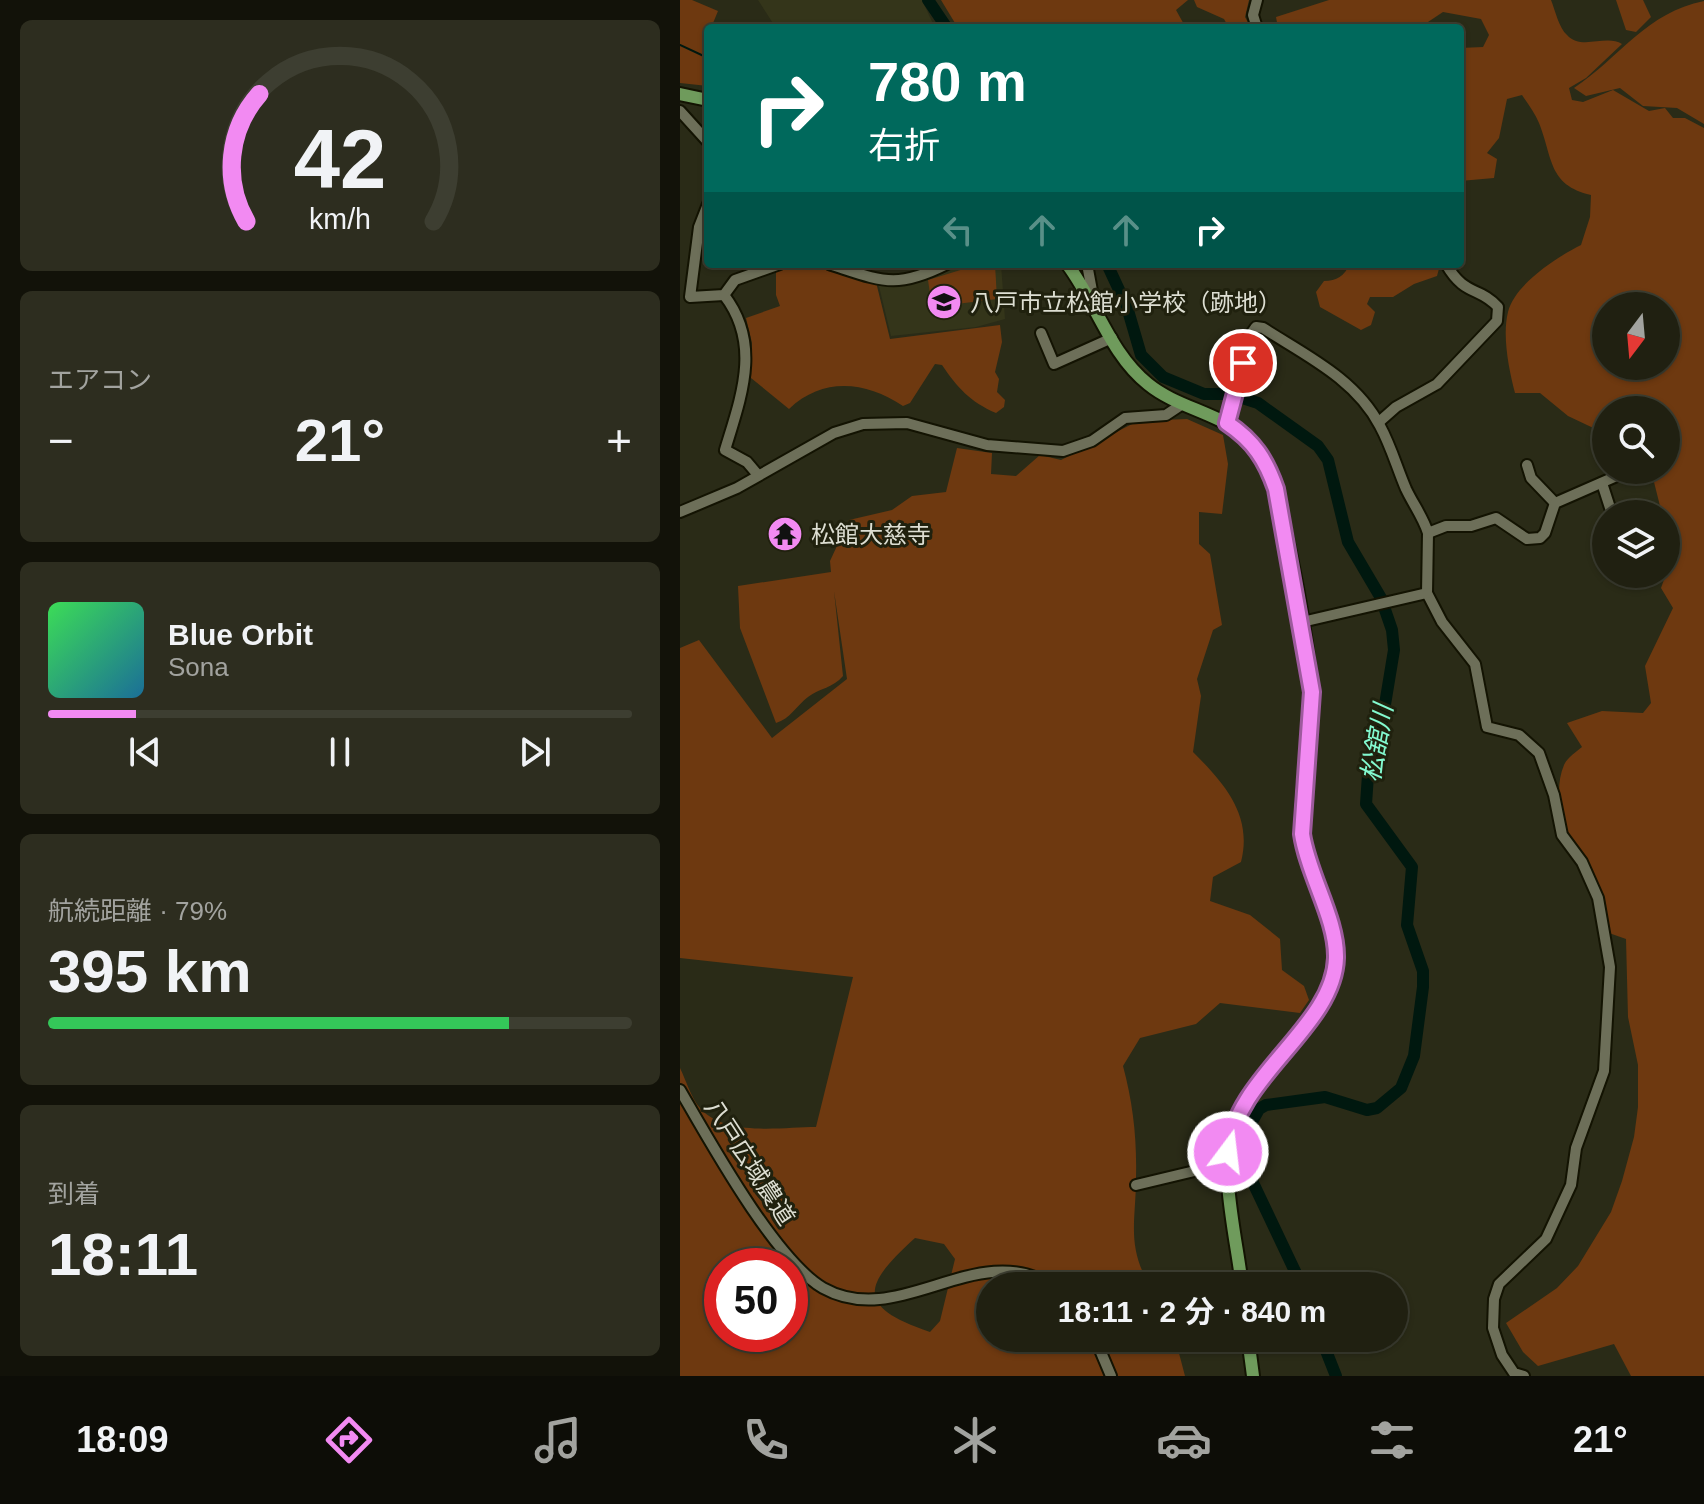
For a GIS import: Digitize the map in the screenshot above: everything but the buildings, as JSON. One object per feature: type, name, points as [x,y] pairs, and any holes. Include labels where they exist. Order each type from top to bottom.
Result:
[{"type":"main road","points":[[680,94],[704,99]]},
{"type":"main road","points":[[1069,268],[1112,338],[1146,383],[1181,405],[1227,423],[1255,446],[1266,462],[1276,489],[1302,622],[1312,692],[1302,834],[1306,857],[1334,939],[1336,960],[1326,994],[1242,1107],[1231,1130],[1228,1163],[1240,1272]]},
{"type":"main road","points":[[1250,1352],[1253,1376]]},
{"type":"street","points":[[1256,24],[1253,15],[1257,0]]},
{"type":"street","points":[[680,111],[704,138]]},
{"type":"street","points":[[704,214],[699,227],[690,297],[724,295]]},
{"type":"street","points":[[724,295],[735,280],[769,268]]},
{"type":"street","points":[[842,268],[893,283],[921,277],[939,268]]},
{"type":"street","points":[[1088,268],[1095,309]]},
{"type":"street","points":[[1379,422],[1396,407],[1437,384],[1497,321],[1498,307],[1492,300],[1461,286],[1449,268]]},
{"type":"street","points":[[724,295],[741,321],[747,350],[743,392],[725,450],[747,462],[758,475]]},
{"type":"street","points":[[1227,423],[1251,334],[1256,327],[1263,328],[1350,387],[1379,422],[1428,533],[1427,593],[1442,622],[1475,664],[1487,727],[1519,735],[1539,753],[1554,795],[1562,835],[1590,877],[1607,937],[1610,967],[1605,1003],[1604,1071],[1576,1148],[1571,1185],[1546,1239],[1499,1284],[1493,1307],[1493,1328],[1502,1355],[1514,1373],[1524,1376]]},
{"type":"street","points":[[1041,333],[1054,364],[1112,338]]},
{"type":"street","points":[[680,512],[706,504],[834,433],[863,424],[907,423],[987,445],[1063,451],[1092,441],[1125,418],[1166,415],[1181,405]]},
{"type":"street","points":[[1527,465],[1531,478],[1555,503]]},
{"type":"street","points":[[1428,533],[1446,526],[1471,526],[1496,518],[1533,540],[1545,533],[1555,503],[1600,484]]},
{"type":"street","points":[[1302,622],[1427,593]]},
{"type":"street","name":"八戸広域農道","points":[[680,1090],[775,1238],[804,1274],[823,1287],[857,1299],[887,1299],[976,1273]]},
{"type":"street","points":[[1136,1185],[1228,1163]]},
{"type":"street","name":"八戸広域農道","points":[[986,1272],[1009,1272]]},
{"type":"street","points":[[1101,1352],[1111,1376]]},
{"type":"shaded area","points":[[680,0],[692,0],[718,11],[713,24],[704,24],[704,86],[680,83]]},
{"type":"shaded area","points":[[758,0],[922,0],[933,24],[773,24]]},
{"type":"shaded area","points":[[941,0],[1188,0],[1176,10],[1184,24],[956,24]]},
{"type":"shaded area","points":[[1194,0],[1249,0],[1245,17],[1249,24],[1227,24],[1224,19],[1197,7]]},
{"type":"shaded area","points":[[1329,0],[1551,0],[1562,28],[1573,40],[1616,41],[1622,44],[1586,78],[1569,88],[1572,100],[1583,102],[1613,90],[1649,111],[1665,108],[1673,118],[1685,118],[1704,128],[1704,1376],[1631,1376],[1614,1344],[1538,1366],[1523,1352],[1506,1323],[1557,1288],[1578,1266],[1611,1212],[1634,1137],[1638,1065],[1628,1017],[1626,939],[1609,933],[1581,872],[1564,827],[1559,784],[1565,762],[1582,747],[1567,723],[1602,711],[1643,713],[1651,703],[1645,666],[1673,608],[1661,588],[1680,588],[1680,500],[1658,500],[1654,484],[1680,484],[1680,396],[1592,396],[1592,427],[1568,416],[1540,393],[1515,393],[1506,342],[1508,312],[1519,291],[1528,282],[1549,264],[1581,245],[1590,217],[1591,195],[1577,190],[1559,177],[1537,119],[1522,95],[1507,99],[1499,138],[1487,153],[1497,159],[1494,178],[1464,181],[1464,48],[1483,47],[1489,35],[1481,19],[1443,12],[1425,24],[1277,24],[1276,17]]},
{"type":"shaded area","points":[[1616,0],[1643,0],[1651,17],[1636,32],[1626,30]]},
{"type":"shaded area","points":[[1704,1],[1704,124],[1677,108],[1643,106],[1620,88],[1586,96],[1574,88],[1650,25],[1684,7]]},
{"type":"shaded area","points":[[832,268],[876,282],[890,339],[1000,325],[1002,342],[995,372],[999,379],[997,392],[1005,400],[1004,407],[996,413],[979,404],[959,387],[942,365],[935,364],[910,403],[903,406],[874,391],[844,386],[816,392],[789,409],[751,378],[752,343],[746,318],[780,306],[776,295],[776,269]]},
{"type":"shaded area","name":"八戸市立松館小学校（跡地）","points":[[941,268],[1001,268],[1005,319],[976,327],[891,336],[878,282],[899,285]]},
{"type":"shaded area","points":[[967,268],[995,268],[997,299],[932,307],[928,280]]},
{"type":"shaded area","points":[[1347,268],[1439,268],[1437,276],[1414,284],[1393,297],[1370,297],[1367,304],[1375,312],[1371,325],[1361,330],[1320,307],[1316,292],[1324,281],[1343,275]]},
{"type":"shaded area","points":[[1187,419],[1223,435],[1228,464],[1222,514],[1199,512],[1199,544],[1210,554],[1222,625],[1213,630],[1197,679],[1201,696],[1193,752],[1233,801],[1243,829],[1244,845],[1241,862],[1213,877],[1210,901],[1250,915],[1280,939],[1282,970],[1304,986],[1309,1000],[1300,1013],[1220,1003],[1196,1024],[1140,1038],[1123,1066],[1135,1135],[1135,1245],[1143,1272],[976,1272],[976,1352],[1179,1352],[1185,1376],[680,1376],[680,1068],[700,1108],[724,1123],[771,1129],[816,1127],[853,977],[680,958],[680,648],[699,640],[772,738],[847,679],[834,591],[843,676],[808,697],[776,723],[740,628],[738,586],[831,572],[830,561],[849,520],[892,510],[912,496],[946,492],[957,448],[992,453],[991,474],[1016,476],[1040,455],[1061,460],[1138,421]],"holes":[[[915,1238],[944,1244],[955,1259],[940,1321],[930,1332],[889,1314],[879,1304],[875,1294],[877,1282],[885,1269]]]},
{"type":"waterway","name":"松舘川","points":[[928,0],[944,24]]},
{"type":"waterway","points":[[680,45],[704,56]]},
{"type":"waterway","name":"松舘川","points":[[1109,268],[1127,307],[1141,355],[1163,377],[1204,394],[1230,394],[1258,403],[1318,446],[1328,460],[1348,542],[1381,598],[1392,630],[1394,650],[1377,753],[1368,775],[1366,804],[1412,867],[1407,925],[1423,971],[1414,1056],[1401,1088],[1377,1108],[1367,1110],[1325,1097],[1266,1105],[1259,1109],[1248,1129],[1245,1146],[1247,1170],[1295,1272]]},
{"type":"waterway","name":"松舘川","points":[[1327,1352],[1336,1376]]},
{"type":"place","name":"八戸市立松館小学校（跡地）","points":[[944,302]]},
{"type":"place","name":"松館大慈寺","points":[[785,534]]},
{"type":"route","points":[[1228,1152],[1231,1130],[1242,1107],[1326,994],[1336,960],[1331,927],[1312,878],[1302,834],[1303,785],[1312,692],[1276,489],[1266,462],[1255,446],[1227,423],[1243,363]]}]
